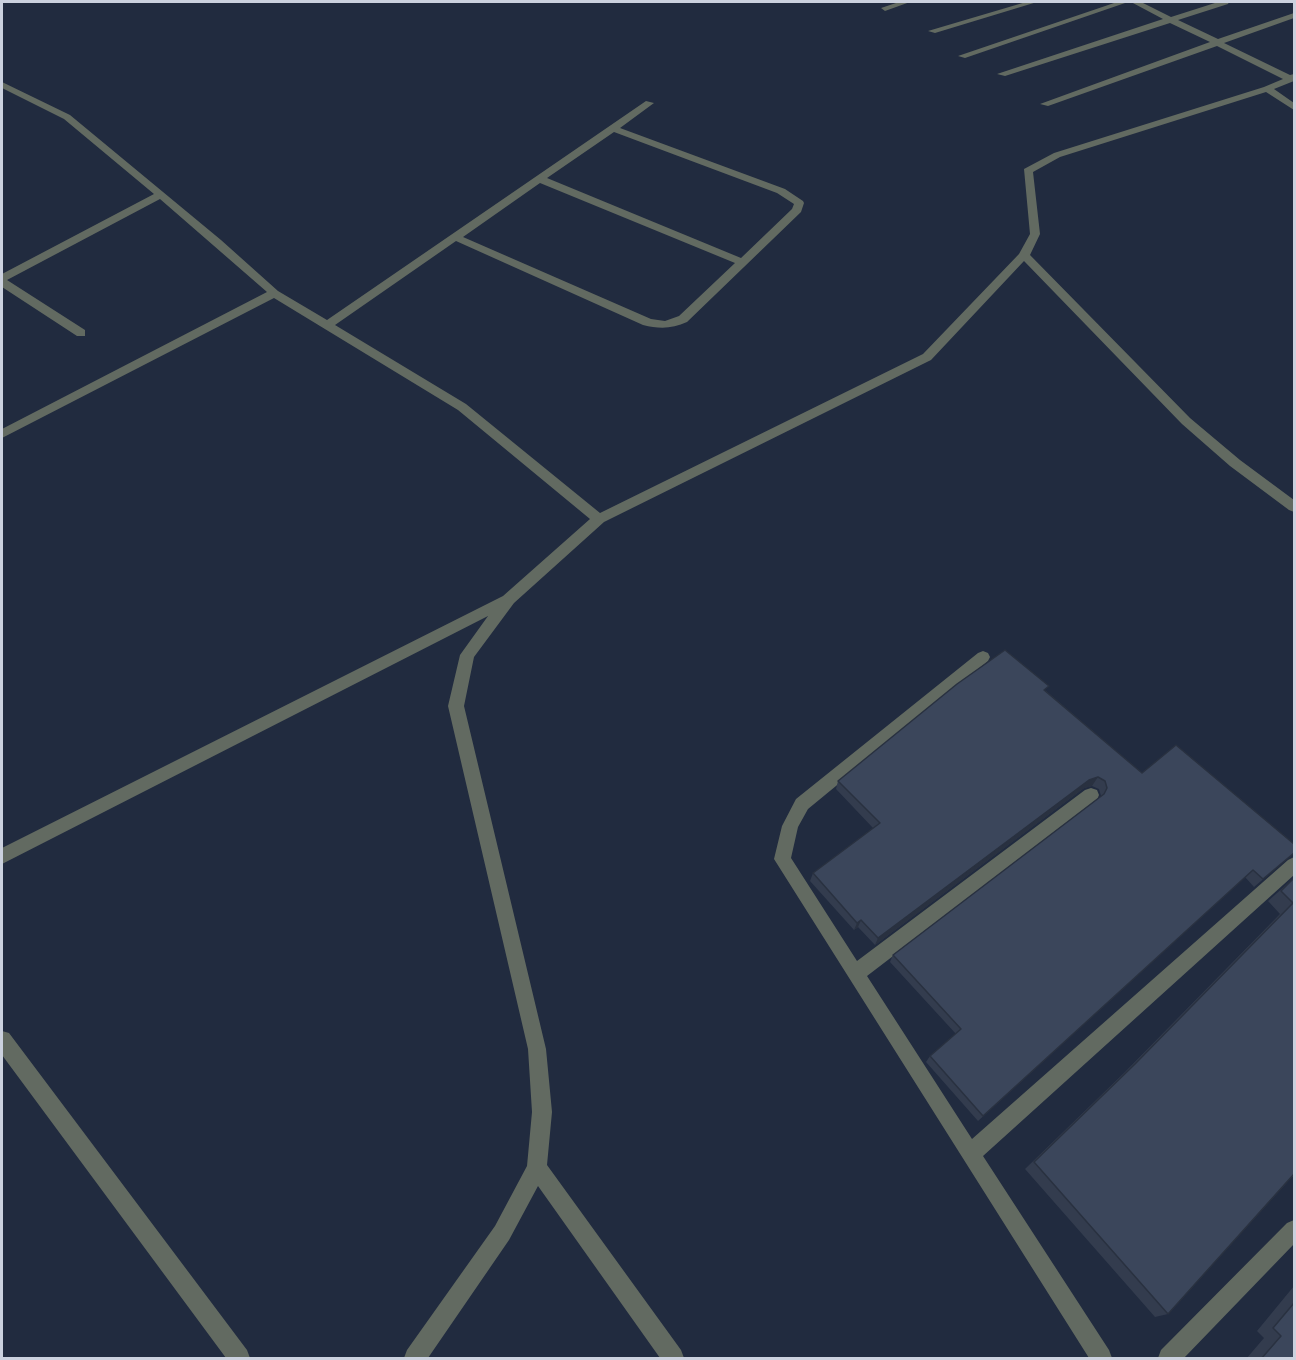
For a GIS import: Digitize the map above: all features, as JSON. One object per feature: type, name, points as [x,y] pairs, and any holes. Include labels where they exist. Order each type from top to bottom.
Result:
[{"type":"street","points":[[885,8],[906,2]]},
{"type":"street","points":[[932,31],[1033,2]]},
{"type":"street","points":[[962,56],[1124,2]]},
{"type":"street","points":[[1135,2],[1293,78]]},
{"type":"street","points":[[1002,74],[1225,2]]},
{"type":"street","points":[[1045,104],[1294,15]]},
{"type":"street","points":[[415,1359],[502,1233],[537,1168],[542,1112],[537,1048],[456,706],[467,655],[509,599],[599,519],[927,357],[1024,255],[1035,234],[1028,171],[1057,154],[1267,89],[1293,78]]},
{"type":"street","points":[[2,85],[67,117],[274,293],[462,406],[599,519]]},
{"type":"street","points":[[1267,89],[1294,107]]},
{"type":"street","points":[[328,326],[648,103]]},
{"type":"street","points":[[455,237],[647,322],[661,326],[673,325],[683,319],[797,210],[799,203],[787,194],[765,184],[612,128]]},
{"type":"street","points":[[539,179],[742,262]]},
{"type":"street","points":[[81,333],[2,280],[160,195]]},
{"type":"street","points":[[1024,255],[1186,421],[1235,463],[1294,507]]},
{"type":"street","points":[[2,434],[274,293]]},
{"type":"street","points":[[2,856],[509,599]]},
{"type":"street","points":[[983,657],[802,804],[790,826],[782,859],[1101,1359]]},
{"type":"street","points":[[855,974],[1092,795]]},
{"type":"street","points":[[970,1154],[1294,865]]},
{"type":"street","points":[[2,1040],[239,1359]]},
{"type":"street","points":[[537,1168],[673,1359]]},
{"type":"street","points":[[1168,1359],[1294,1230]]},
{"type":"building","points":[[1005,650],[1049,686],[1044,690],[1142,773],[1176,745],[1294,844],[1294,853],[1263,879],[1253,870],[983,1116],[930,1056],[961,1029],[893,955],[1104,794],[1107,788],[1105,781],[1098,777],[1089,780],[878,938],[861,920],[857,923],[813,873],[880,823],[838,781],[957,684]]},
{"type":"building","points":[[1294,878],[1294,1174],[1168,1314],[1034,1162],[1135,1064],[1293,903],[1281,891]]},
{"type":"building","points":[[1294,1303],[1294,1359],[1261,1359],[1281,1336],[1273,1328]]}]
